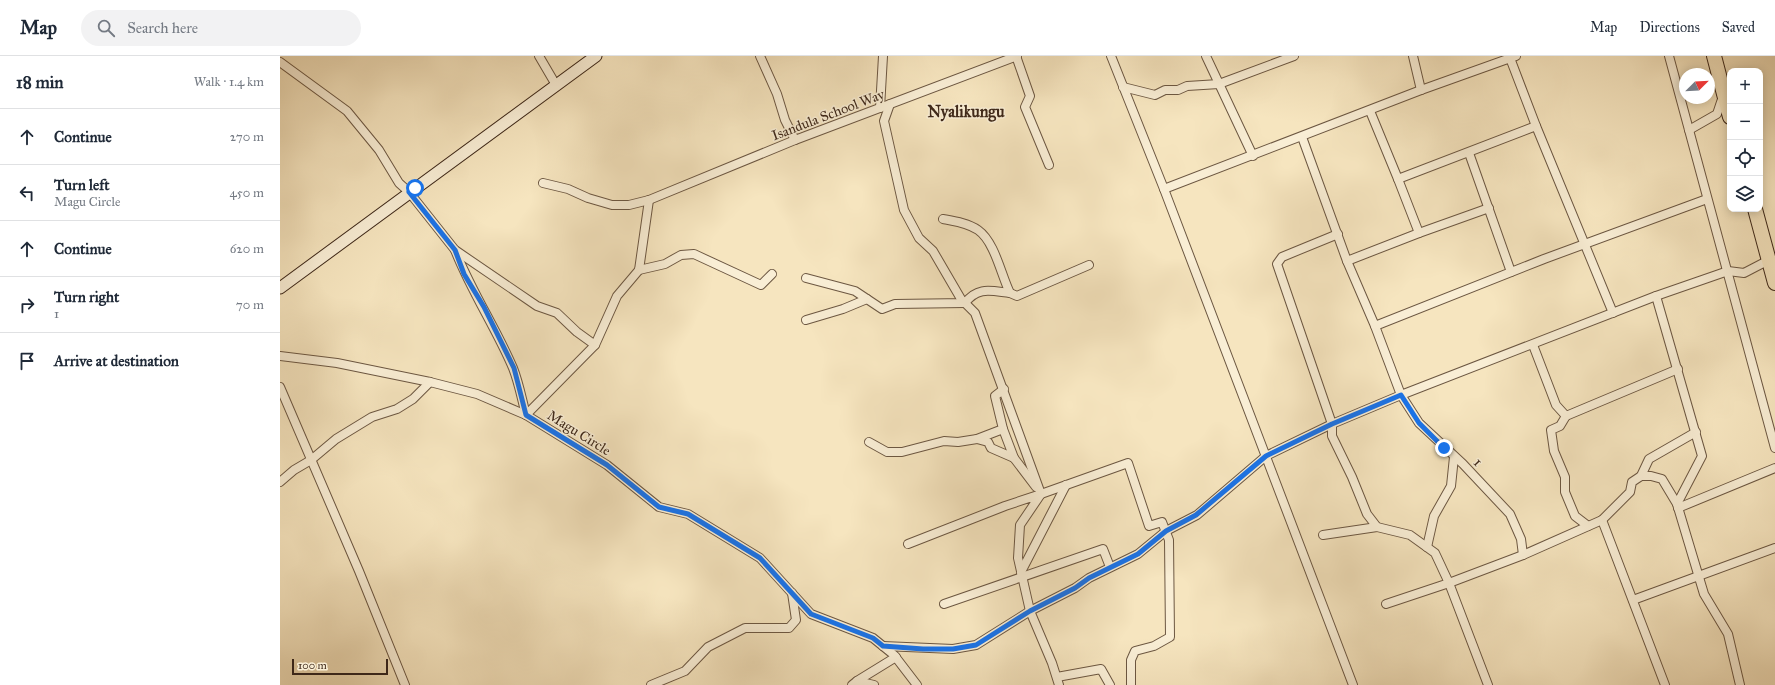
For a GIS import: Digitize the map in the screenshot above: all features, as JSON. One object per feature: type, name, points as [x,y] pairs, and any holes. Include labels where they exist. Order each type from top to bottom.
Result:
[{"type":"highway","points":[[1714,56],[1727,106]]},
{"type":"highway","points":[[1756,212],[1775,283]]},
{"type":"main road","points":[[280,288],[596,56]]},
{"type":"street","points":[[539,56],[556,85]]},
{"type":"street","points":[[760,56],[777,94],[785,120],[795,140]]},
{"type":"street","points":[[880,108],[883,56]]},
{"type":"street","points":[[1017,56],[1030,96],[1025,107],[1048,165]]},
{"type":"street","name":"Isandula School Way","points":[[543,183],[568,189],[588,198],[612,205],[629,205],[649,200],[795,140],[1017,56]]},
{"type":"street","points":[[1111,56],[1164,189],[1353,685]]},
{"type":"street","points":[[1206,56],[1253,156]]},
{"type":"street","points":[[1123,87],[1155,95],[1165,90],[1178,90],[1188,86],[1219,84],[1294,56]]},
{"type":"street","points":[[1413,56],[1421,90]]},
{"type":"street","points":[[1669,56],[1775,448]]},
{"type":"street","points":[[1164,189],[1370,111],[1421,90],[1513,57],[1536,126],[1613,313]]},
{"type":"street","points":[[280,62],[347,111],[379,150],[399,183],[409,192],[455,250],[537,306],[557,313],[577,332],[595,345]]},
{"type":"street","points":[[1689,130],[1717,114],[1724,94]]},
{"type":"street","points":[[890,104],[884,121],[904,210],[919,238],[933,252],[965,303],[975,313],[1004,389],[1041,494]]},
{"type":"street","points":[[1370,111],[1419,233]]},
{"type":"street","points":[[1398,179],[1536,126]]},
{"type":"street","name":"1","points":[[1302,137],[1347,261],[1375,326],[1401,395],[1419,423],[1454,456],[1510,514],[1521,539],[1523,555]]},
{"type":"street","points":[[1469,152],[1512,272]]},
{"type":"street","points":[[1375,326],[1512,272],[1707,199]]},
{"type":"street","points":[[526,415],[595,345],[617,296],[639,270],[649,200]]},
{"type":"street","points":[[1347,261],[1489,208]]},
{"type":"street","points":[[943,219],[960,222],[978,230],[989,243],[1010,293]]},
{"type":"street","points":[[1338,234],[1282,257],[1277,264],[1332,424],[1332,436],[1352,477],[1367,514],[1377,527]]},
{"type":"street","points":[[455,250],[464,274],[484,307],[514,368],[526,415]]},
{"type":"street","points":[[639,270],[665,264],[680,255],[694,254],[762,285],[772,274]]},
{"type":"street","points":[[883,646],[923,649],[953,649],[976,645],[1030,611],[1075,588],[1089,578],[1138,554],[1166,531],[1196,515],[1266,456],[1332,424],[1401,395],[1656,296],[1728,271],[1744,273],[1769,260]]},
{"type":"street","points":[[965,303],[971,295],[983,290],[1010,293],[1017,296],[1089,265]]},
{"type":"street","points":[[806,278],[855,291],[882,309],[895,304],[965,303]]},
{"type":"street","points":[[1656,296],[1702,456],[1677,506]]},
{"type":"street","points":[[806,320],[843,309],[867,299]]},
{"type":"street","points":[[1533,344],[1556,405],[1566,416]]},
{"type":"street","name":"Magu Circle","points":[[280,356],[337,363],[430,382],[477,394],[526,415],[607,465],[659,507],[688,514],[760,558],[811,614],[873,638],[896,657],[917,685]]},
{"type":"street","points":[[1588,526],[1575,516],[1565,492],[1565,477],[1554,451],[1551,430],[1560,426],[1566,416],[1678,369]]},
{"type":"street","points":[[280,482],[294,470],[311,460],[336,439],[372,417],[397,409],[413,398],[430,382]]},
{"type":"street","points":[[280,387],[405,685]]},
{"type":"street","points":[[1004,389],[994,396],[1003,429],[1014,458],[1041,494]]},
{"type":"street","points":[[869,442],[887,452],[902,452],[944,441],[958,442],[977,439],[1003,429]]},
{"type":"street","points":[[1386,604],[1523,555],[1602,520],[1630,492],[1632,482],[1641,476],[1649,459],[1696,432]]},
{"type":"street","points":[[977,439],[988,442],[991,448],[1014,458]]},
{"type":"street","points":[[1427,547],[1434,516],[1451,486],[1454,473],[1454,456]]},
{"type":"street","points":[[908,544],[1005,506],[1128,463],[1149,526],[1162,522],[1169,540],[1170,637],[1154,646],[1135,651],[1131,660],[1131,685]]},
{"type":"street","points":[[1677,506],[1775,468]]},
{"type":"street","points":[[1641,476],[1651,476],[1662,479],[1677,506],[1704,594],[1728,634],[1740,685]]},
{"type":"street","points":[[1022,575],[1066,485]]},
{"type":"street","points":[[1041,494],[1020,525],[1018,558],[1030,611],[1058,681],[1101,669],[1110,685]]},
{"type":"street","points":[[1602,520],[1665,685]]},
{"type":"street","points":[[1323,535],[1377,527],[1410,535],[1436,553],[1449,582],[1488,685]]},
{"type":"street","points":[[1633,600],[1775,548]]},
{"type":"street","points":[[944,604],[1022,575],[1103,549],[1110,567]]},
{"type":"street","points":[[651,685],[685,671],[708,647],[745,628],[789,628],[796,620],[792,593]]},
{"type":"street","points":[[855,683],[896,657]]},
{"type":"street","points":[[855,683],[874,685]]},
{"type":"district","name":"Nyalikungu","points":[[966,111]]},
{"type":"route","points":[[415,188],[409,192],[455,250],[464,274],[484,307],[514,368],[526,415],[607,465],[659,507],[688,514],[760,558],[811,614],[873,638],[883,646],[923,649],[953,649],[976,645],[1030,611],[1075,588],[1089,578],[1138,554],[1166,531],[1196,515],[1266,456],[1332,424],[1401,395],[1419,423],[1444,448]]}]
